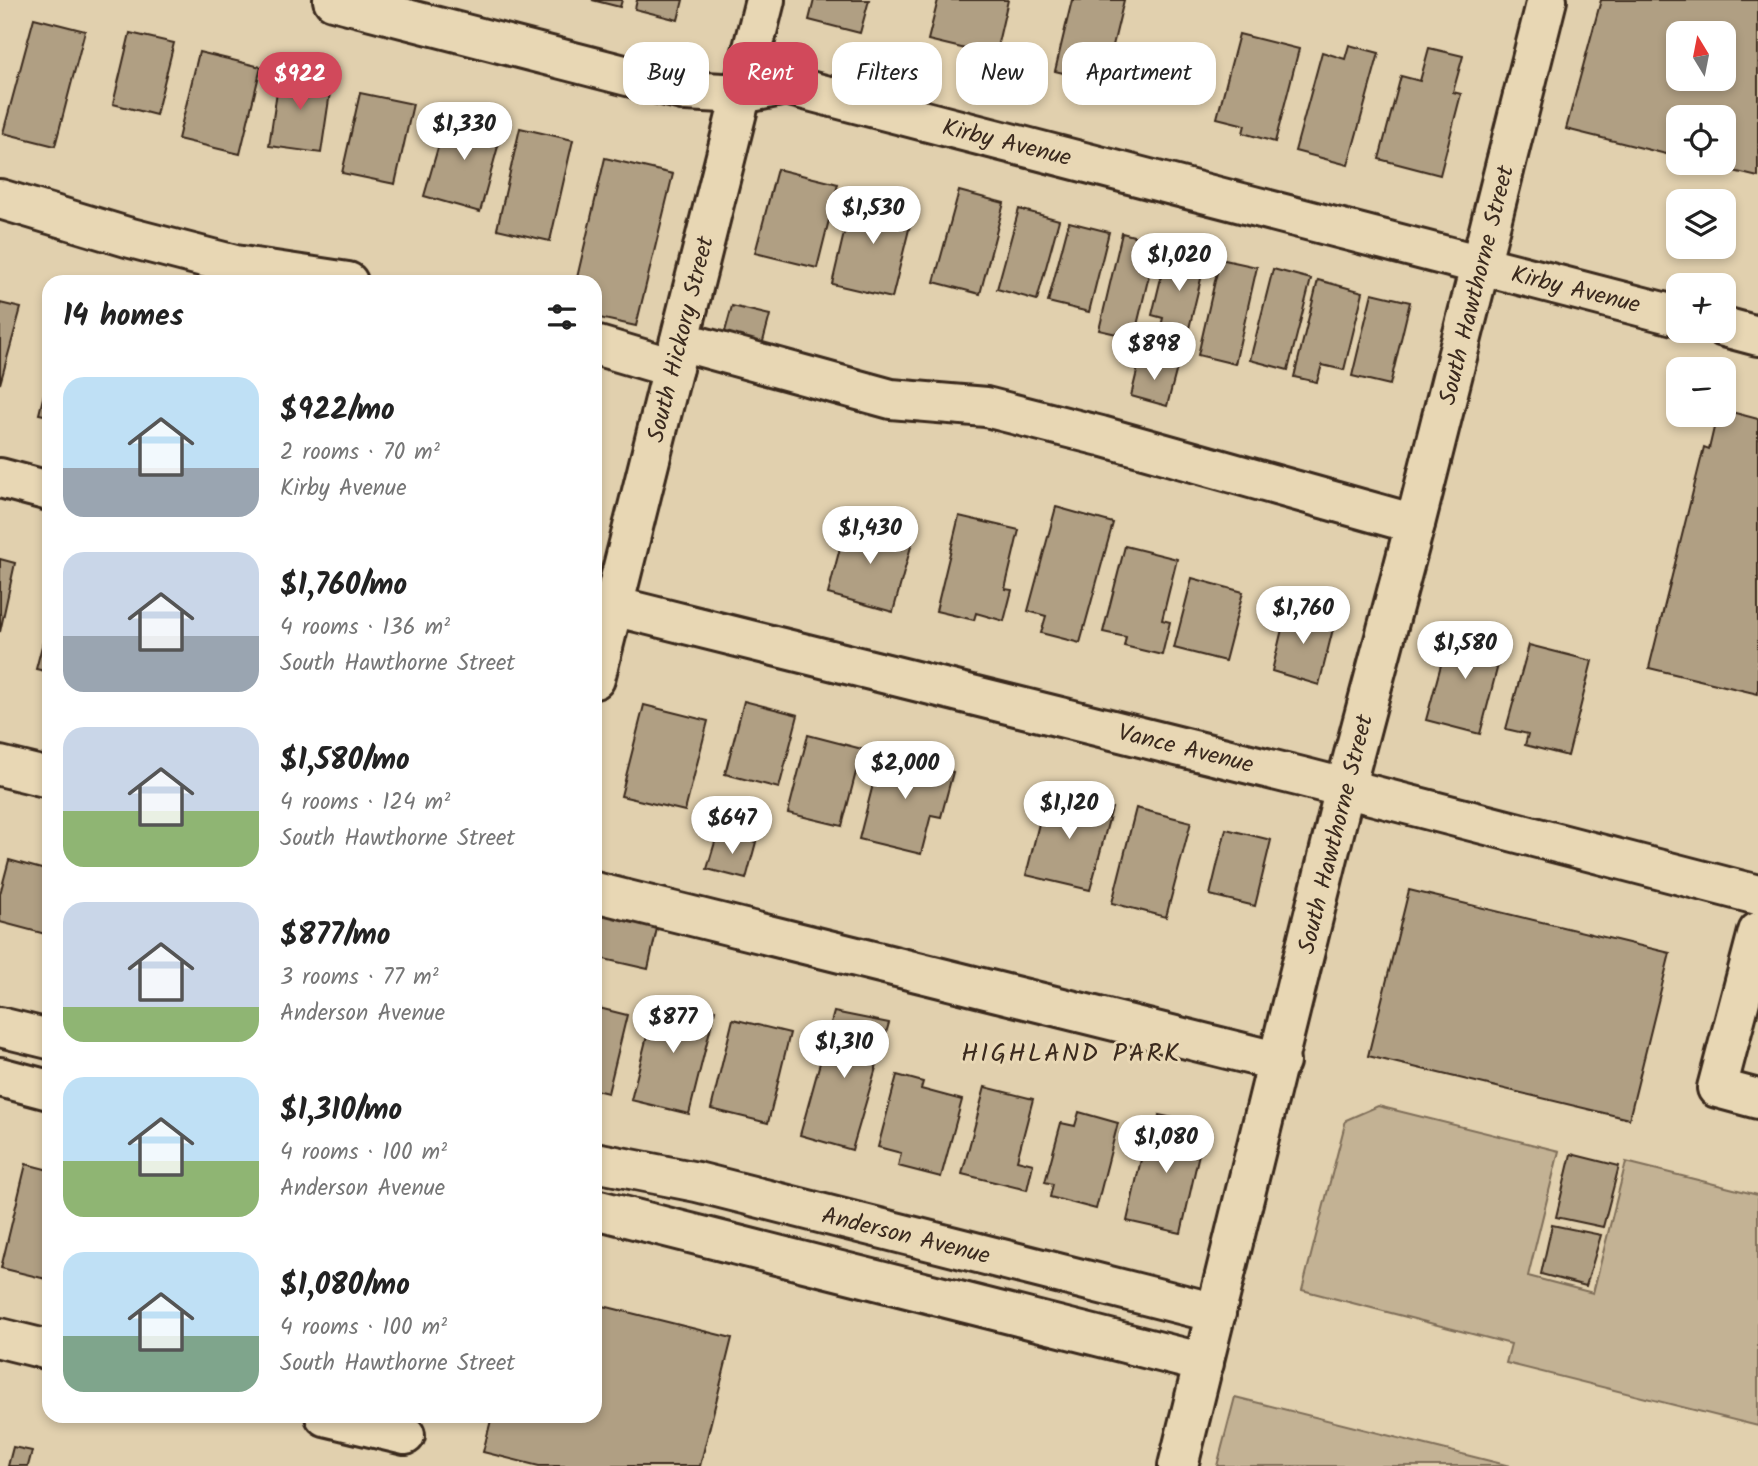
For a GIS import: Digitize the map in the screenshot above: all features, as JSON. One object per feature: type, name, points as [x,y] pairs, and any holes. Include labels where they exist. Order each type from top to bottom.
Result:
[{"type":"street","name":"Kirby Avenue","points":[[333,0],[686,92],[723,93]]},
{"type":"street","name":"South Hickory Street","points":[[755,42],[765,0]]},
{"type":"street","name":"South Hawthorne Street","points":[[1178,1466],[1280,1062],[1345,788],[1548,0]]},
{"type":"street","name":"Kirby Avenue","points":[[818,93],[1666,313]]},
{"type":"street","name":"South Hickory Street","points":[[605,622],[739,105]]},
{"type":"street","points":[[0,199],[127,237],[235,265],[301,275]]},
{"type":"street","points":[[1736,330],[1758,336]]},
{"type":"street","points":[[602,346],[676,355],[891,400],[986,407],[1101,436],[1415,524]]},
{"type":"street","points":[[0,478],[42,489]]},
{"type":"street","name":"Vance Avenue","points":[[605,622],[1345,788],[1758,895]]},
{"type":"street","points":[[0,766],[42,776]]},
{"type":"street","points":[[602,894],[1280,1062]]},
{"type":"street","points":[[1758,932],[1751,987],[1717,1088],[1758,1099]]},
{"type":"street","points":[[0,1027],[42,1037]]},
{"type":"street","points":[[0,1077],[42,1088]]},
{"type":"street","name":"Anderson Avenue","points":[[602,1163],[697,1182],[1216,1313]]},
{"type":"street","name":"Anderson Avenue","points":[[602,1211],[1204,1363]]},
{"type":"street","points":[[0,1338],[42,1347]]},
{"type":"street","points":[[349,1423],[404,1439]]},
{"type":"shaded area","points":[[1378,1106],[1559,1151],[1528,1276],[1593,1293],[1626,1162],[1758,1195],[1758,1426],[1506,1363],[1511,1344],[1302,1290],[1346,1120]]},
{"type":"shaded area","points":[[1235,1397],[1510,1466],[1217,1466]]},
{"type":"building","points":[[592,0],[622,0],[620,7]]},
{"type":"building","points":[[637,0],[683,0],[678,20],[635,9]]},
{"type":"building","points":[[814,0],[869,0],[860,33],[809,20]]},
{"type":"building","points":[[938,0],[1008,0],[998,42],[956,42],[956,47],[928,40]]},
{"type":"building","points":[[1072,0],[1124,0],[1114,42],[1062,42],[1062,73],[1055,71]]},
{"type":"building","points":[[1601,0],[1758,0],[1758,177],[1736,172],[1736,105],[1666,105],[1666,154],[1566,129]]},
{"type":"building","points":[[34,18],[85,31],[55,146],[3,133]]},
{"type":"building","points":[[130,33],[174,43],[156,115],[113,104]]},
{"type":"building","points":[[1239,34],[1299,49],[1275,142],[1243,133],[1245,125],[1217,118]]},
{"type":"building","points":[[1349,45],[1379,53],[1348,165],[1295,151],[1322,52],[1345,59]]},
{"type":"building","points":[[1429,48],[1463,56],[1453,92],[1461,94],[1440,175],[1379,159],[1401,76],[1420,81]]},
{"type":"building","points":[[199,52],[261,67],[240,154],[178,139]]},
{"type":"building","points":[[280,71],[332,79],[321,153],[269,146]]},
{"type":"building","points":[[360,93],[413,104],[395,184],[342,173]]},
{"type":"building","points":[[448,113],[503,128],[480,212],[424,196]]},
{"type":"building","points":[[520,128],[573,140],[550,241],[497,229]]},
{"type":"building","points":[[605,158],[673,174],[636,326],[602,319],[602,275],[578,275]]},
{"type":"building","points":[[777,169],[838,184],[817,268],[755,253]]},
{"type":"building","points":[[959,191],[1004,203],[980,294],[934,282]]},
{"type":"building","points":[[853,195],[914,209],[892,298],[832,284]]},
{"type":"building","points":[[1019,209],[1059,220],[1037,300],[997,289]]},
{"type":"building","points":[[1069,222],[1109,232],[1089,312],[1048,302]]},
{"type":"building","points":[[1122,233],[1157,242],[1134,338],[1099,330]]},
{"type":"building","points":[[1169,245],[1207,254],[1185,345],[1158,338],[1163,318],[1152,315]]},
{"type":"building","points":[[1220,259],[1257,267],[1235,364],[1198,355]]},
{"type":"building","points":[[1273,269],[1311,279],[1288,370],[1250,360]]},
{"type":"building","points":[[1318,280],[1363,292],[1344,370],[1322,365],[1317,382],[1294,377]]},
{"type":"building","points":[[1372,293],[1410,302],[1390,385],[1352,376]]},
{"type":"building","points":[[0,303],[21,308],[0,384]]},
{"type":"building","points":[[732,306],[770,315],[761,349],[723,339]]},
{"type":"building","points":[[1140,359],[1177,368],[1167,406],[1131,396]]},
{"type":"building","points":[[1736,413],[1758,419],[1758,694],[1649,668],[1704,447],[1709,449],[1714,427],[1736,427]]},
{"type":"building","points":[[1056,507],[1113,523],[1080,643],[1041,633],[1046,616],[1028,611]]},
{"type":"building","points":[[959,516],[1019,530],[1005,589],[1012,590],[1004,621],[976,613],[974,620],[936,611]]},
{"type":"building","points":[[847,521],[913,539],[893,612],[828,594]]},
{"type":"building","points":[[1125,546],[1177,559],[1162,620],[1170,622],[1162,655],[1124,646],[1126,637],[1103,632]]},
{"type":"building","points":[[0,559],[15,563],[0,632]]},
{"type":"building","points":[[1192,578],[1243,592],[1225,661],[1174,648]]},
{"type":"building","points":[[1287,608],[1335,621],[1319,685],[1272,671]]},
{"type":"building","points":[[1451,628],[1504,642],[1480,734],[1426,720]]},
{"type":"building","points":[[1529,645],[1592,661],[1568,756],[1525,745],[1528,734],[1506,729]]},
{"type":"building","points":[[42,646],[42,670],[36,669]]},
{"type":"building","points":[[744,701],[798,715],[779,788],[725,774]]},
{"type":"building","points":[[644,705],[708,721],[685,811],[621,796]]},
{"type":"building","points":[[808,735],[862,749],[842,826],[788,813]]},
{"type":"building","points":[[882,749],[944,765],[943,769],[953,772],[941,817],[931,815],[921,854],[859,839]]},
{"type":"building","points":[[1047,792],[1112,808],[1090,890],[1026,875]]},
{"type":"building","points":[[1136,808],[1191,822],[1166,917],[1112,903]]},
{"type":"building","points":[[1226,829],[1271,840],[1255,906],[1210,895]]},
{"type":"building","points":[[718,832],[756,842],[746,879],[707,869]]},
{"type":"building","points":[[9,860],[42,869],[42,933],[0,922],[0,894]]},
{"type":"building","points":[[1409,890],[1670,953],[1629,1119],[1368,1056]]},
{"type":"building","points":[[602,912],[658,924],[648,969],[602,959]]},
{"type":"building","points":[[657,996],[715,1010],[689,1114],[631,1100]]},
{"type":"building","points":[[602,1009],[627,1015],[608,1093],[602,1092]]},
{"type":"building","points":[[834,1012],[889,1023],[852,1150],[800,1135]]},
{"type":"building","points":[[733,1019],[790,1033],[768,1123],[711,1109]]},
{"type":"building","points":[[897,1075],[923,1082],[921,1089],[962,1100],[941,1177],[898,1166],[901,1153],[878,1147]]},
{"type":"building","points":[[985,1087],[1033,1099],[1017,1160],[1033,1164],[1027,1190],[962,1174]]},
{"type":"building","points":[[1079,1112],[1118,1123],[1096,1209],[1050,1197],[1053,1184],[1045,1182],[1061,1123],[1075,1126]]},
{"type":"building","points":[[1159,1115],[1192,1122],[1189,1133],[1203,1136],[1181,1233],[1127,1221],[1149,1124],[1157,1125]]},
{"type":"building","points":[[1571,1154],[1619,1166],[1603,1227],[1556,1217]]},
{"type":"building","points":[[26,1164],[42,1168],[42,1278],[1,1268]]},
{"type":"building","points":[[1552,1225],[1601,1235],[1586,1286],[1541,1274]]},
{"type":"building","points":[[602,1306],[732,1338],[700,1466],[539,1466],[483,1452],[490,1423],[602,1423]]},
{"type":"building","points":[[13,1447],[32,1451],[28,1466],[8,1466]]},
{"type":"district","name":"HIGHLAND PARK","points":[[1071,1052]]}]
